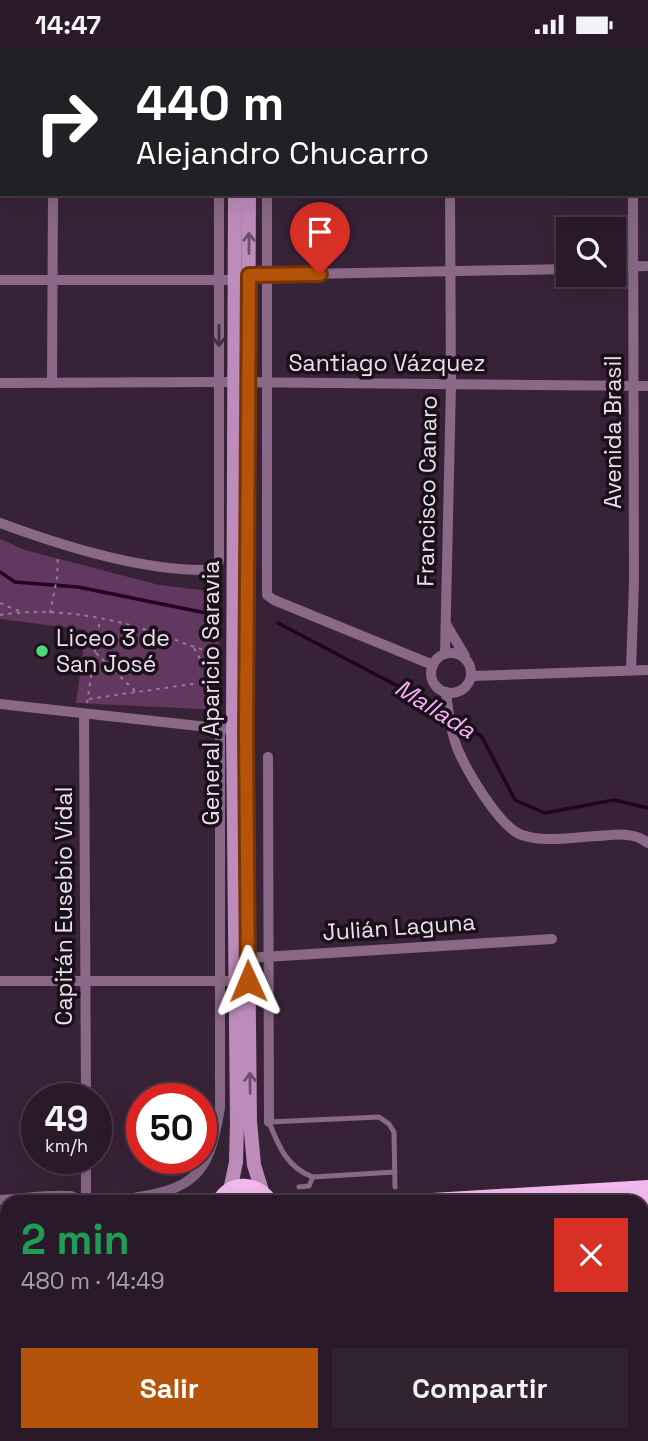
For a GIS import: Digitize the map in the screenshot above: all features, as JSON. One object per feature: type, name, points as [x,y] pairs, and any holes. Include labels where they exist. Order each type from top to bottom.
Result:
[{"type":"highway","points":[[228,1195],[241,1187],[253,1188],[262,1195]]},
{"type":"main road","name":"General Aparicio Saravia","points":[[235,196],[234,280],[242,382]]},
{"type":"main road","name":"General Aparicio Saravia","points":[[224,1195],[236,1162],[237,1123],[233,730],[242,382],[249,275],[249,196]]},
{"type":"main road","name":"General Aparicio Saravia","points":[[233,730],[248,958],[234,981],[254,1165],[266,1195]]},
{"type":"street","points":[[52,383],[53,196]]},
{"type":"street","name":"General Aparicio Saravia","points":[[58,542],[168,570],[206,571],[219,561],[219,196]]},
{"type":"street","points":[[267,196],[267,594],[274,600],[433,665]]},
{"type":"street","name":"Francisco Canaro","points":[[445,653],[451,384],[450,196]]},
{"type":"street","name":"Avenida Brasil","points":[[631,670],[634,581],[632,196]]},
{"type":"street","points":[[626,267],[648,266]]},
{"type":"street","points":[[249,275],[556,268]]},
{"type":"street","points":[[0,280],[234,280]]},
{"type":"street","name":"Santiago Vázquez","points":[[0,383],[242,382],[648,386]]},
{"type":"street","points":[[0,523],[58,542]]},
{"type":"street","points":[[445,621],[467,659],[471,676],[467,686],[450,696]]},
{"type":"street","points":[[496,676],[482,671],[457,653],[445,653],[433,665],[433,681],[450,696],[458,749],[470,774],[506,826],[521,835],[549,839],[627,834],[648,843]]},
{"type":"street","points":[[471,676],[648,670]]},
{"type":"street","points":[[0,704],[233,730]]},
{"type":"street","name":"Capitán Eusebio Vidal","points":[[84,713],[86,1083]]},
{"type":"street","points":[[268,757],[269,1122]]},
{"type":"street","name":"Julián Laguna","points":[[248,958],[552,939]]},
{"type":"street","points":[[0,981],[234,981]]},
{"type":"street","name":"General Aparicio Saravia","points":[[152,1195],[166,1193],[192,1180],[202,1167],[211,1146],[220,1108],[234,981]]},
{"type":"street","points":[[86,1174],[86,1195]]},
{"type":"lane","points":[[395,1172],[313,1177],[289,1163],[269,1122],[379,1117],[389,1124],[394,1132],[395,1172],[395,1187]]},
{"type":"lane","points":[[299,1187],[309,1187],[313,1177]]},
{"type":"path","points":[[50,613],[57,578],[58,542]]},
{"type":"path","points":[[0,603],[22,613]]},
{"type":"path","points":[[0,615],[50,613],[124,623],[219,657],[226,666]]},
{"type":"path","points":[[84,713],[89,699],[100,619]]},
{"type":"path","points":[[193,647],[213,682],[233,730]]},
{"type":"path","points":[[96,652],[136,692]]},
{"type":"path","points":[[89,699],[213,682],[225,678]]},
{"type":"shaded area","points":[[0,539],[25,550],[159,585],[217,592],[221,710],[76,703],[86,630],[0,619]]},
{"type":"waterway","name":"Mallada","points":[[0,572],[15,582],[78,587],[221,616]]},
{"type":"waterway","name":"Mallada","points":[[278,623],[445,711]]},
{"type":"waterway","name":"Mallada","points":[[452,715],[482,737],[515,800],[545,813],[614,800],[648,808]]},
{"type":"place","name":"Liceo 3 de San José","points":[[42,651]]},
{"type":"route","points":[[248,981],[246,731],[249,275],[320,274]]}]
